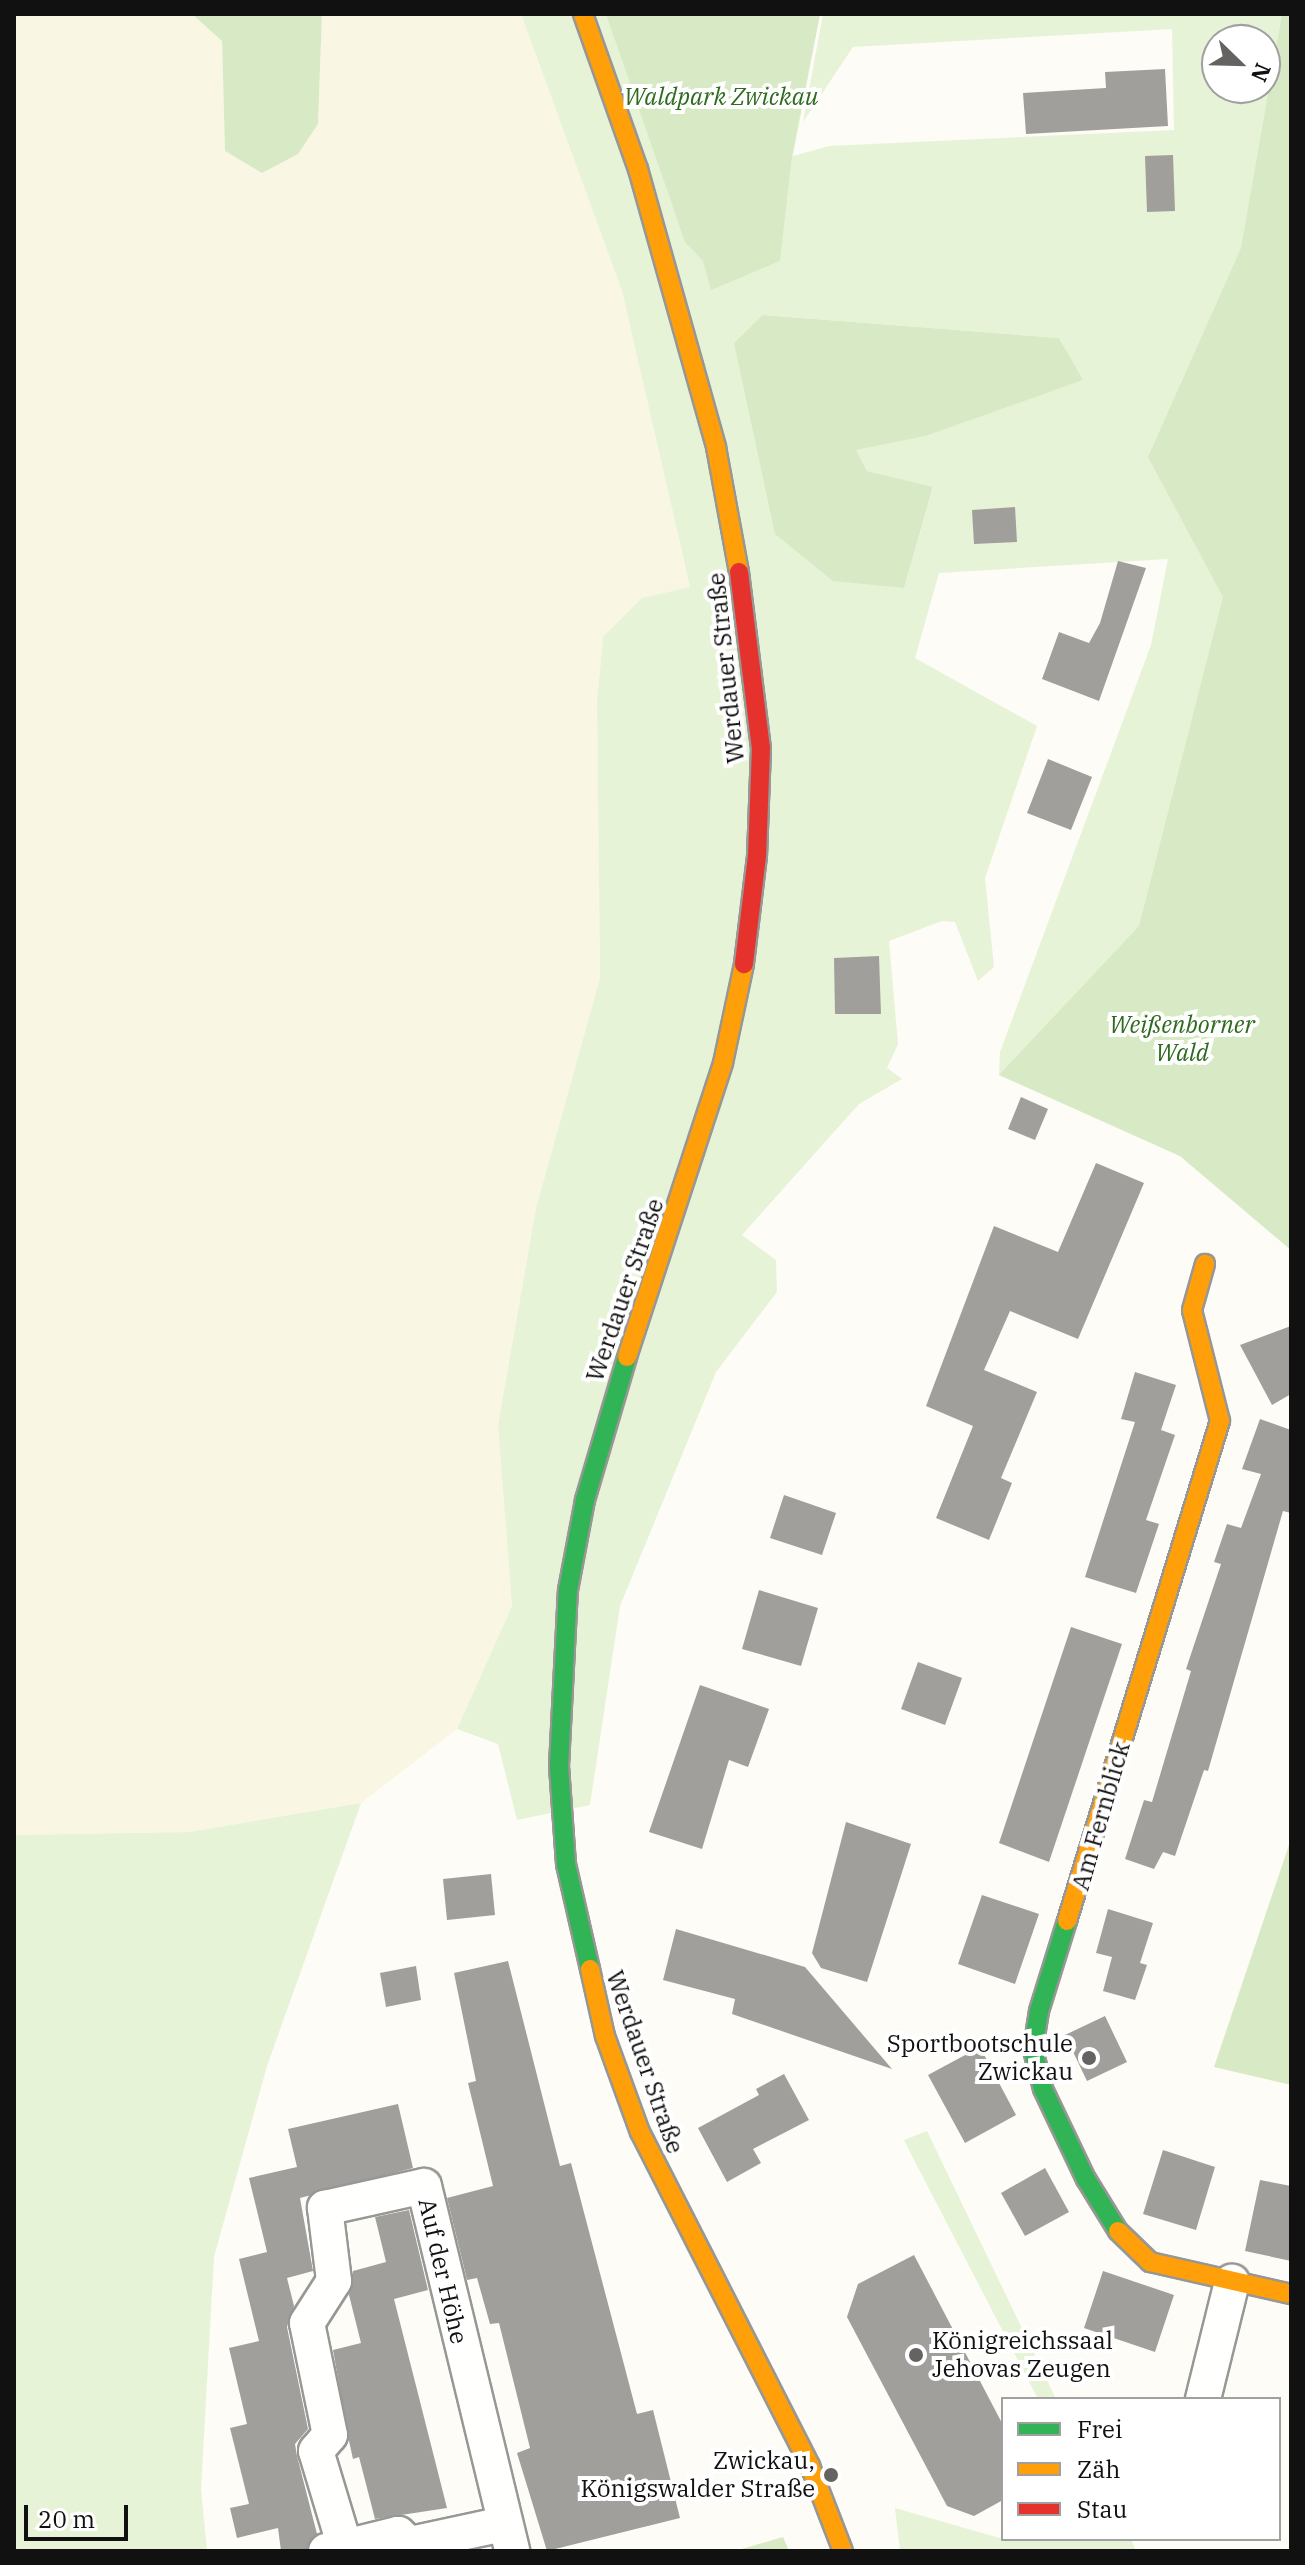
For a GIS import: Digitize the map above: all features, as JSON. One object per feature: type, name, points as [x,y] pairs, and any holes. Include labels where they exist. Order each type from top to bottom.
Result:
[{"type":"main road","name":"Werdauer Straße","points":[[583,14],[638,169],[716,447],[751,639],[761,748],[757,856],[745,958],[723,1063],[611,1404],[568,1590],[559,1766],[566,1864],[602,2023],[640,2132],[810,2466],[843,2551]]},
{"type":"main road","name":"Am Fernblick","points":[[1205,1264],[1192,1310],[1220,1421],[1039,2011],[1033,2050],[1043,2089],[1086,2179],[1124,2240],[1150,2262],[1291,2294]]},
{"type":"street","name":"Auf der Höhe","points":[[424,2186],[508,2538],[410,2547],[398,2534],[336,2549],[316,2451],[330,2435],[307,2323],[334,2281],[325,2208],[424,2186]]},
{"type":"street","points":[[1203,2397],[1232,2282]]},
{"type":"shaded area","points":[[14,14],[192,14],[222,40],[225,151],[318,124],[322,14],[521,14],[622,291],[690,588],[642,598],[603,637],[597,701],[600,978],[536,1208],[498,1425],[512,1606],[457,1729],[361,1803],[189,1832],[14,1835]]},
{"type":"green space","points":[[192,14],[322,14],[318,124],[298,154],[262,173],[225,151],[222,41]]},
{"type":"green space","points":[[521,14],[820,14],[793,156],[829,146],[1174,130],[1172,29],[853,47],[803,122],[823,14],[1291,14],[1291,1250],[1180,1156],[999,1075],[1000,1052],[1151,645],[1168,559],[939,573],[915,658],[1037,726],[985,878],[994,967],[978,981],[955,922],[942,921],[889,941],[898,1044],[887,1068],[902,1079],[859,1104],[742,1235],[776,1260],[777,1292],[716,1372],[620,1606],[590,1805],[517,1820],[498,1744],[457,1729],[512,1606],[498,1425],[536,1208],[600,978],[597,701],[603,637],[642,598],[690,587],[622,291]],"holes":[[[764,315],[1059,338],[1082,380],[926,436],[855,450],[867,471],[933,488],[904,588]]]},
{"type":"green space","name":"Waldpark Zwickau","points":[[606,14],[820,14],[792,156],[780,261],[711,290],[703,261],[685,242]]},
{"type":"green space","name":"Weißenborner Wald","points":[[1282,14],[1291,14],[1291,1250],[1180,1156],[999,1075],[1139,926],[1223,597],[1148,457],[1241,248],[1266,104],[1281,104]]},
{"type":"green space","points":[[763,315],[1059,338],[1083,380],[926,436],[856,450],[867,471],[933,487],[904,588],[833,581],[775,534],[734,343]]},
{"type":"green space","points":[[361,1803],[267,2066],[214,2257],[201,2489],[207,2551],[14,2551],[14,1835],[189,1832]]},
{"type":"green space","points":[[1291,1839],[1291,2085],[1214,2067]]},
{"type":"green space","points":[[927,2131],[1055,2397],[1037,2397],[904,2140]]},
{"type":"green space","points":[[895,2508],[1001,2538],[1001,2541],[1132,2541],[1136,2551],[900,2551]]},
{"type":"green space","points":[[783,2537],[789,2551],[735,2551]]},
{"type":"building","points":[[1165,69],[1168,126],[1026,134],[1023,93],[1106,88],[1105,72]]},
{"type":"building","points":[[1173,155],[1175,211],[1147,212],[1145,156]]},
{"type":"building","points":[[1015,507],[1017,542],[974,544],[972,510]]},
{"type":"building","points":[[1118,561],[1146,568],[1099,701],[1042,679],[1059,632],[1089,643],[1100,623]]},
{"type":"building","points":[[1048,759],[1092,777],[1071,830],[1027,813]]},
{"type":"building","points":[[879,956],[881,1014],[835,1014],[834,958]]},
{"type":"building","points":[[1021,1097],[1048,1109],[1035,1140],[1008,1129]]},
{"type":"building","points":[[1096,1163],[1144,1183],[1078,1339],[1010,1311],[984,1370],[1037,1392],[1001,1478],[1012,1483],[989,1540],[936,1518],[973,1426],[926,1406],[994,1226],[1058,1252]]},
{"type":"building","points":[[1291,1326],[1291,1394],[1272,1405],[1240,1345]]},
{"type":"building","points":[[1135,1372],[1176,1385],[1161,1430],[1175,1435],[1146,1520],[1159,1524],[1136,1593],[1085,1577],[1135,1422],[1121,1419]]},
{"type":"building","points":[[1260,1419],[1291,1430],[1291,1513],[1283,1511],[1208,1771],[1204,1770],[1175,1856],[1163,1852],[1154,1869],[1125,1859],[1144,1800],[1152,1802],[1191,1671],[1186,1669],[1221,1564],[1214,1562],[1227,1524],[1241,1528],[1261,1474],[1242,1469]]},
{"type":"building","points":[[784,1495],[836,1513],[822,1555],[770,1538]]},
{"type":"building","points":[[759,1590],[818,1608],[801,1666],[742,1649]]},
{"type":"building","points":[[1071,1627],[1122,1644],[1049,1862],[999,1843]]},
{"type":"building","points":[[918,1662],[962,1678],[945,1725],[901,1709]]},
{"type":"building","points":[[700,1685],[769,1709],[748,1767],[729,1760],[702,1849],[649,1832]]},
{"type":"building","points":[[846,1822],[911,1844],[867,1982],[821,1968],[812,1953]]},
{"type":"building","points":[[491,1874],[495,1915],[447,1920],[443,1879]]},
{"type":"building","points":[[982,1895],[1039,1914],[1015,1984],[958,1964]]},
{"type":"building","points":[[1108,1909],[1153,1923],[1140,1963],[1147,1965],[1135,2000],[1103,1991],[1112,1957],[1096,1953]]},
{"type":"building","points":[[676,1929],[805,1967],[892,2069],[732,2014],[735,1999],[663,1980]]},
{"type":"building","points":[[508,1961],[560,2166],[571,2163],[637,2414],[653,2410],[680,2518],[547,2551],[517,2453],[530,2448],[499,2323],[490,2324],[477,2278],[467,2280],[447,2198],[493,2186],[468,2083],[476,2081],[454,1973]]},
{"type":"building","points":[[416,1966],[421,2000],[386,2007],[380,1973]]},
{"type":"building","points":[[1105,2016],[1127,2062],[1087,2081],[1065,2035]]},
{"type":"building","points":[[980,2047],[1016,2115],[965,2143],[928,2075]]},
{"type":"building","points":[[784,2074],[809,2120],[753,2149],[761,2163],[727,2182],[698,2128],[759,2095],[756,2089]]},
{"type":"building","points":[[398,2104],[413,2168],[300,2198],[313,2271],[287,2278],[294,2306],[287,2327],[308,2429],[295,2444],[317,2534],[307,2551],[281,2551],[278,2528],[237,2538],[230,2508],[249,2504],[230,2428],[247,2424],[229,2348],[259,2341],[239,2259],[267,2252],[249,2178],[297,2167],[288,2129]]},
{"type":"building","points":[[1163,2150],[1215,2167],[1196,2230],[1143,2214]]},
{"type":"building","points":[[1045,2168],[1069,2212],[1025,2236],[1001,2193]]},
{"type":"building","points":[[1260,2180],[1291,2186],[1291,2261],[1245,2251]]},
{"type":"building","points":[[409,2210],[428,2290],[394,2299],[447,2508],[375,2519],[359,2457],[353,2459],[333,2350],[361,2343],[349,2295],[353,2271],[386,2262],[375,2217]]},
{"type":"building","name":"Königreichssaal Jehovas Zeugen","points":[[914,2255],[1001,2421],[1001,2501],[974,2516],[947,2506],[847,2317],[858,2284]]},
{"type":"building","points":[[1103,2271],[1174,2295],[1155,2352],[1084,2328]]},
{"type":"traffic: fast","points":[[590,1969],[566,1864],[559,1766],[568,1590],[585,1500],[627,1357]]},
{"type":"traffic: fast","points":[[1067,1921],[1039,2011],[1033,2050],[1043,2089],[1086,2179],[1118,2231]]},
{"type":"traffic: slow","points":[[583,14],[638,169],[716,447],[739,572]]},
{"type":"traffic: slow","points":[[627,1357],[723,1063],[744,964]]},
{"type":"traffic: slow","points":[[1067,1921],[1220,1421],[1192,1310],[1205,1264]]},
{"type":"traffic: slow","points":[[590,1969],[605,2036],[640,2132],[810,2466],[843,2551]]},
{"type":"traffic: slow","points":[[1118,2231],[1150,2262],[1291,2294]]},
{"type":"traffic: jam","points":[[739,572],[761,748],[757,856],[744,964]]},
{"type":"place","name":"Sportbootschule Zwickau","points":[[1089,2058]]},
{"type":"place","name":"Königreichssaal Jehovas Zeugen","points":[[916,2355]]},
{"type":"place","name":"Zwickau, Königswalder Straße","points":[[831,2475]]}]
